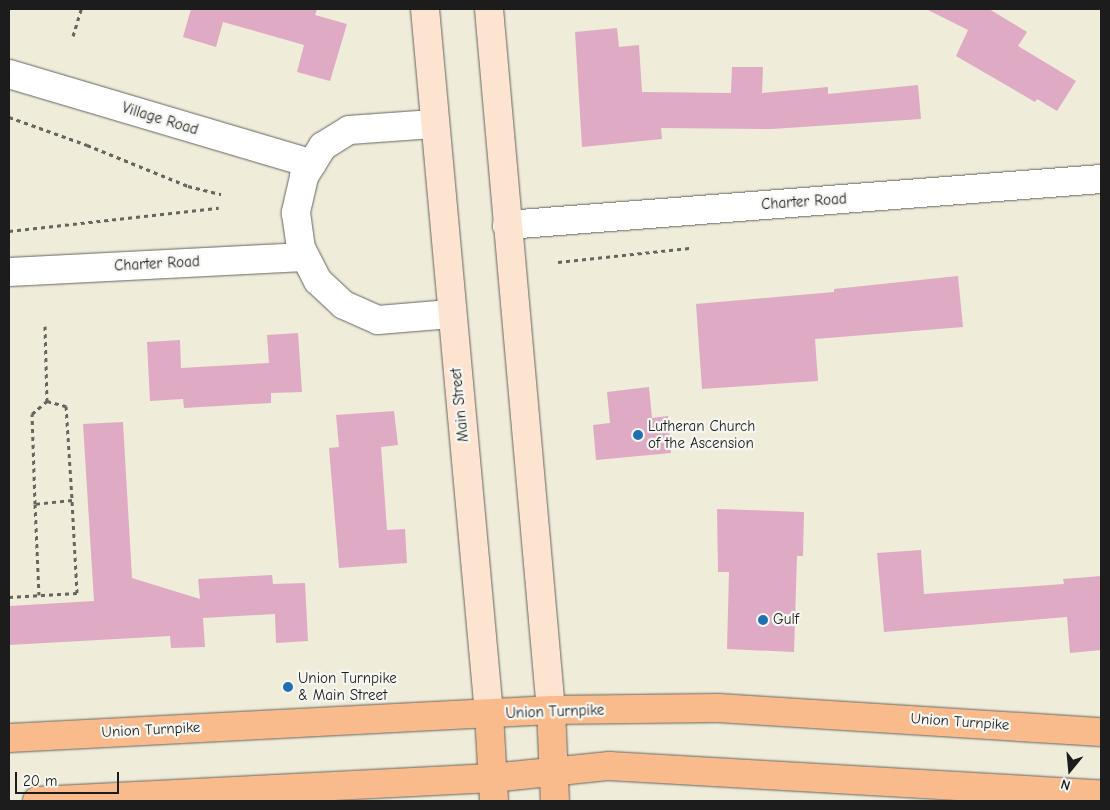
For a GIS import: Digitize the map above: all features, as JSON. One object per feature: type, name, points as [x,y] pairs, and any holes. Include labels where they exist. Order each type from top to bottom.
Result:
[{"type":"main road","name":"Main Street","points":[[425,9],[451,314],[490,714],[493,790]]},
{"type":"main road","points":[[489,9],[550,710],[555,801]]},
{"type":"main road","name":"Union Turnpike","points":[[9,738],[550,710],[718,708],[1101,732]]},
{"type":"main road","points":[[37,801],[493,790],[553,772],[609,766],[1101,794]]},
{"type":"street","name":"Village Road","points":[[9,74],[312,164]]},
{"type":"street","points":[[434,124],[349,130],[323,146],[304,177],[296,213],[301,248],[305,257],[318,281],[344,305],[378,320],[451,314]]},
{"type":"street","name":"Charter Road","points":[[507,225],[1101,179]]},
{"type":"street","name":"Charter Road","points":[[9,272],[305,257]]},
{"type":"path","points":[[73,36],[81,9]]},
{"type":"path","points":[[9,117],[87,145],[188,186],[221,194]]},
{"type":"path","points":[[9,231],[219,208]]},
{"type":"path","points":[[558,262],[689,248]]},
{"type":"path","points":[[45,326],[47,401]]},
{"type":"path","points":[[9,597],[77,593],[66,406],[47,401]]},
{"type":"path","points":[[39,595],[32,414],[47,401]]},
{"type":"path","points":[[35,504],[72,500]]},
{"type":"building","points":[[191,9],[317,9],[315,15],[347,24],[330,81],[297,72],[304,45],[223,22],[216,47],[183,37]]},
{"type":"building","points":[[926,9],[989,9],[1027,32],[1018,46],[1076,81],[1057,111],[1037,99],[1035,102],[956,56],[968,30]]},
{"type":"building","points":[[617,28],[619,47],[639,45],[642,92],[731,93],[732,67],[763,67],[762,93],[828,87],[828,94],[918,85],[921,119],[772,129],[661,128],[662,139],[582,147],[575,32]]},
{"type":"building","points":[[958,276],[963,327],[815,339],[818,381],[702,389],[696,304],[834,292],[834,289]]},
{"type":"building","points":[[298,333],[302,392],[271,393],[271,403],[184,408],[183,399],[150,401],[147,342],[180,340],[181,368],[269,363],[267,335]]},
{"type":"building","points":[[649,387],[652,418],[668,416],[671,453],[596,460],[593,425],[610,423],[607,392]]},
{"type":"building","points":[[394,411],[398,445],[381,447],[387,530],[405,529],[407,563],[339,568],[329,448],[339,447],[336,415]]},
{"type":"building","points":[[123,422],[132,578],[200,599],[198,579],[272,575],[273,584],[305,583],[308,641],[276,643],[275,614],[203,618],[205,647],[171,648],[170,636],[9,645],[9,606],[94,601],[83,424]]},
{"type":"building","points":[[717,509],[804,512],[803,556],[797,556],[794,652],[727,649],[729,572],[718,572]]},
{"type":"building","points":[[921,550],[924,594],[1064,584],[1063,579],[1101,576],[1101,650],[1070,653],[1067,617],[884,632],[877,553]]},
{"type":"place","name":"Lutheran Church of the Ascension","points":[[638,435]]},
{"type":"place","name":"Gulf","points":[[763,620]]},
{"type":"place","name":"Union Turnpike & Main Street","points":[[288,687]]}]
